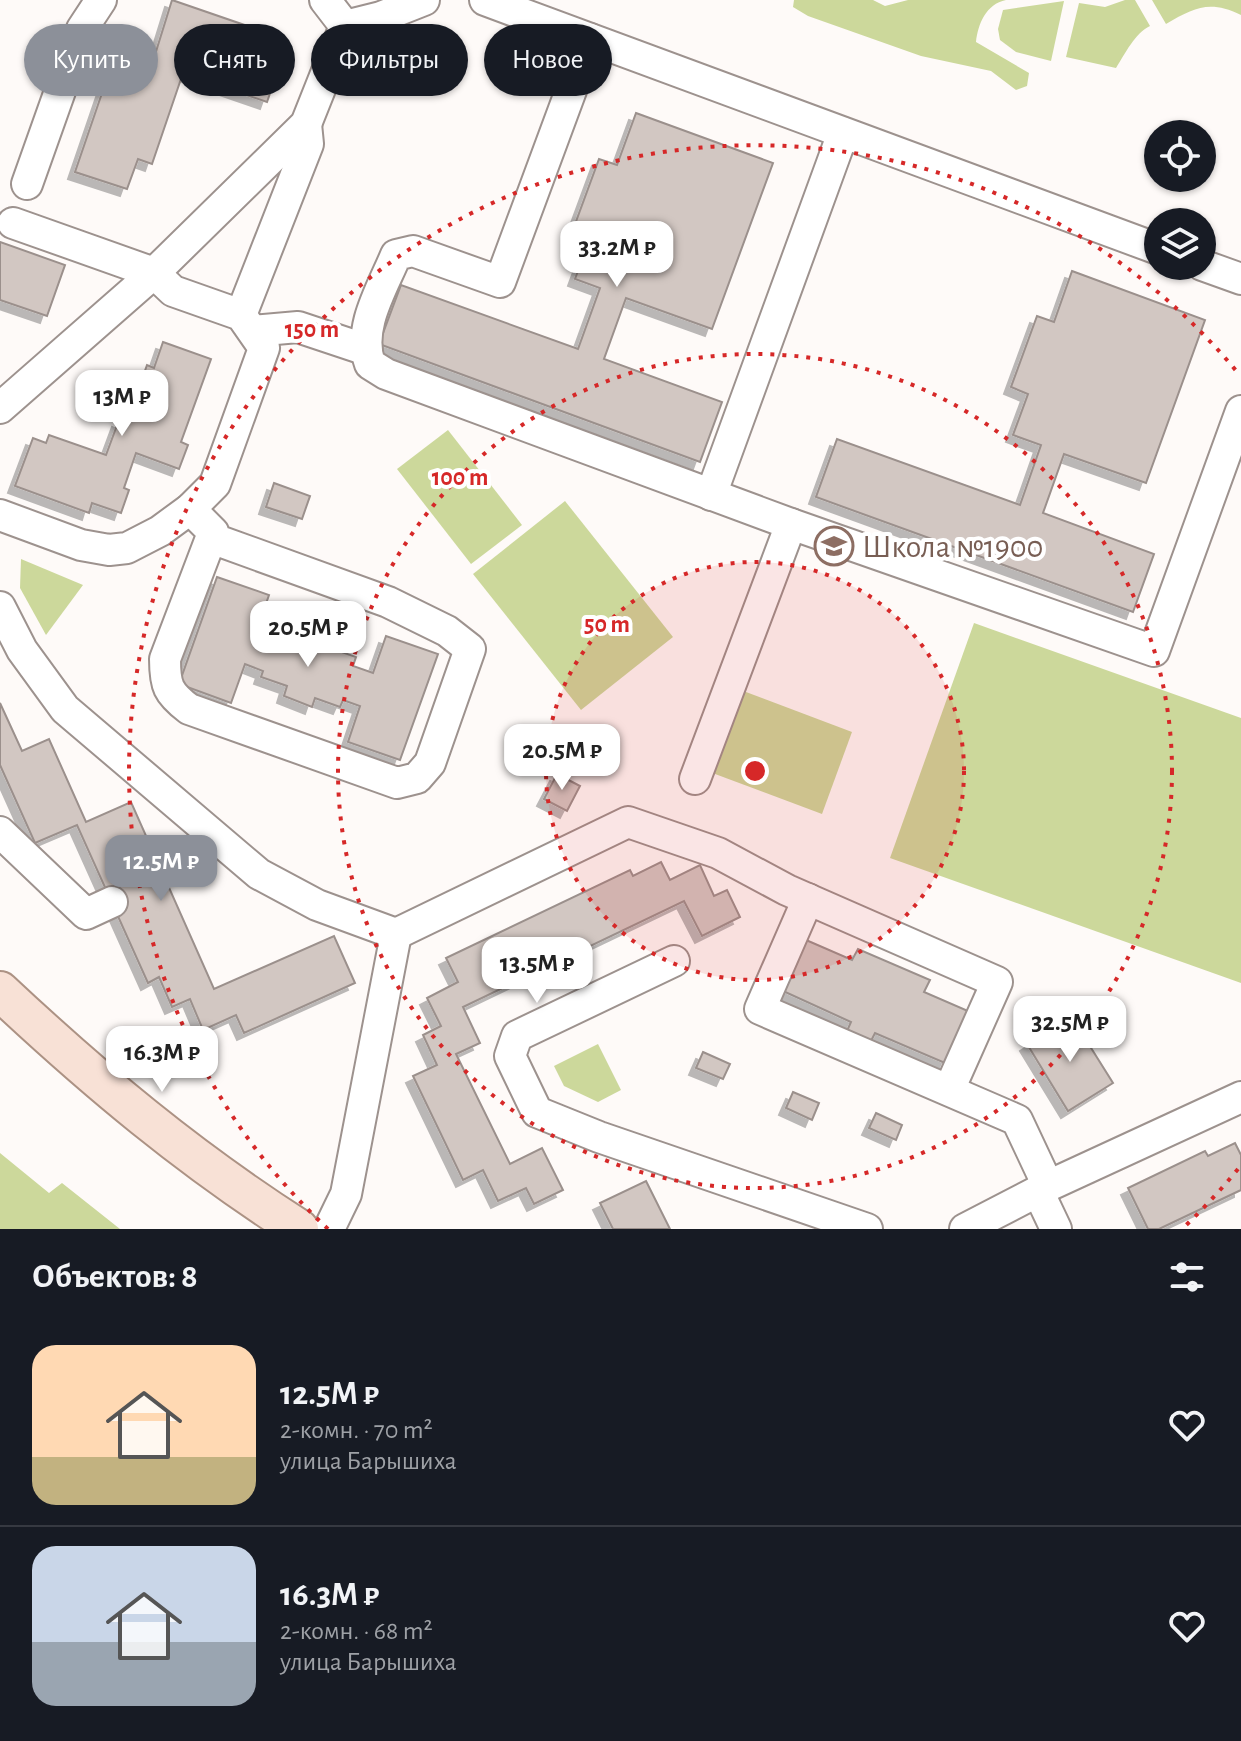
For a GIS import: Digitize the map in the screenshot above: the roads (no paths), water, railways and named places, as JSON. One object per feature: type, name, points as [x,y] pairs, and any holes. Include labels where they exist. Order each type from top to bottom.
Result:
[{"type":"main road","points":[[0,991],[80,1066],[167,1138],[299,1229]]},
{"type":"lane","points":[[27,184],[82,29],[101,0]]},
{"type":"lane","points":[[325,0],[343,24]]},
{"type":"lane","points":[[353,24],[424,0]]},
{"type":"lane","points":[[485,0],[550,24]]},
{"type":"lane","points":[[612,47],[1144,244]]},
{"type":"lane","points":[[0,408],[154,273],[306,124],[317,96]]},
{"type":"lane","points":[[569,96],[500,282],[413,251],[396,255],[366,329],[364,349],[370,364],[386,374],[711,495],[1154,651],[1241,411]]},
{"type":"lane","points":[[247,323],[308,144],[306,124]]},
{"type":"lane","points":[[711,495],[843,133]]},
{"type":"lane","points":[[13,223],[154,273],[173,291],[247,323],[298,327],[364,349]]},
{"type":"lane","points":[[1216,270],[1241,279]]},
{"type":"lane","points":[[0,515],[81,545],[109,550],[127,548],[160,531],[190,509],[215,484],[264,348],[247,323]]},
{"type":"lane","points":[[190,509],[213,532],[165,659],[165,677],[171,695],[189,709],[397,783],[417,778],[430,763],[470,649],[447,631],[388,602],[211,538]]},
{"type":"lane","points":[[695,779],[791,524]]},
{"type":"lane","points":[[0,607],[22,650],[65,709],[259,874],[317,905],[396,934],[628,822],[718,853],[808,899],[997,982],[949,1090]]},
{"type":"lane","points":[[0,832],[86,914],[112,902]]},
{"type":"lane","points":[[808,899],[760,1009],[1017,1120],[1056,1229]]},
{"type":"lane","points":[[329,1229],[346,1194],[396,934]]},
{"type":"lane","points":[[674,961],[517,1036],[510,1056],[537,1112],[599,1137],[867,1229]]},
{"type":"lane","points":[[965,1229],[1043,1188],[1241,1097]]},
{"type":"place","name":"Школа №1900","points":[[834,546]]}]
